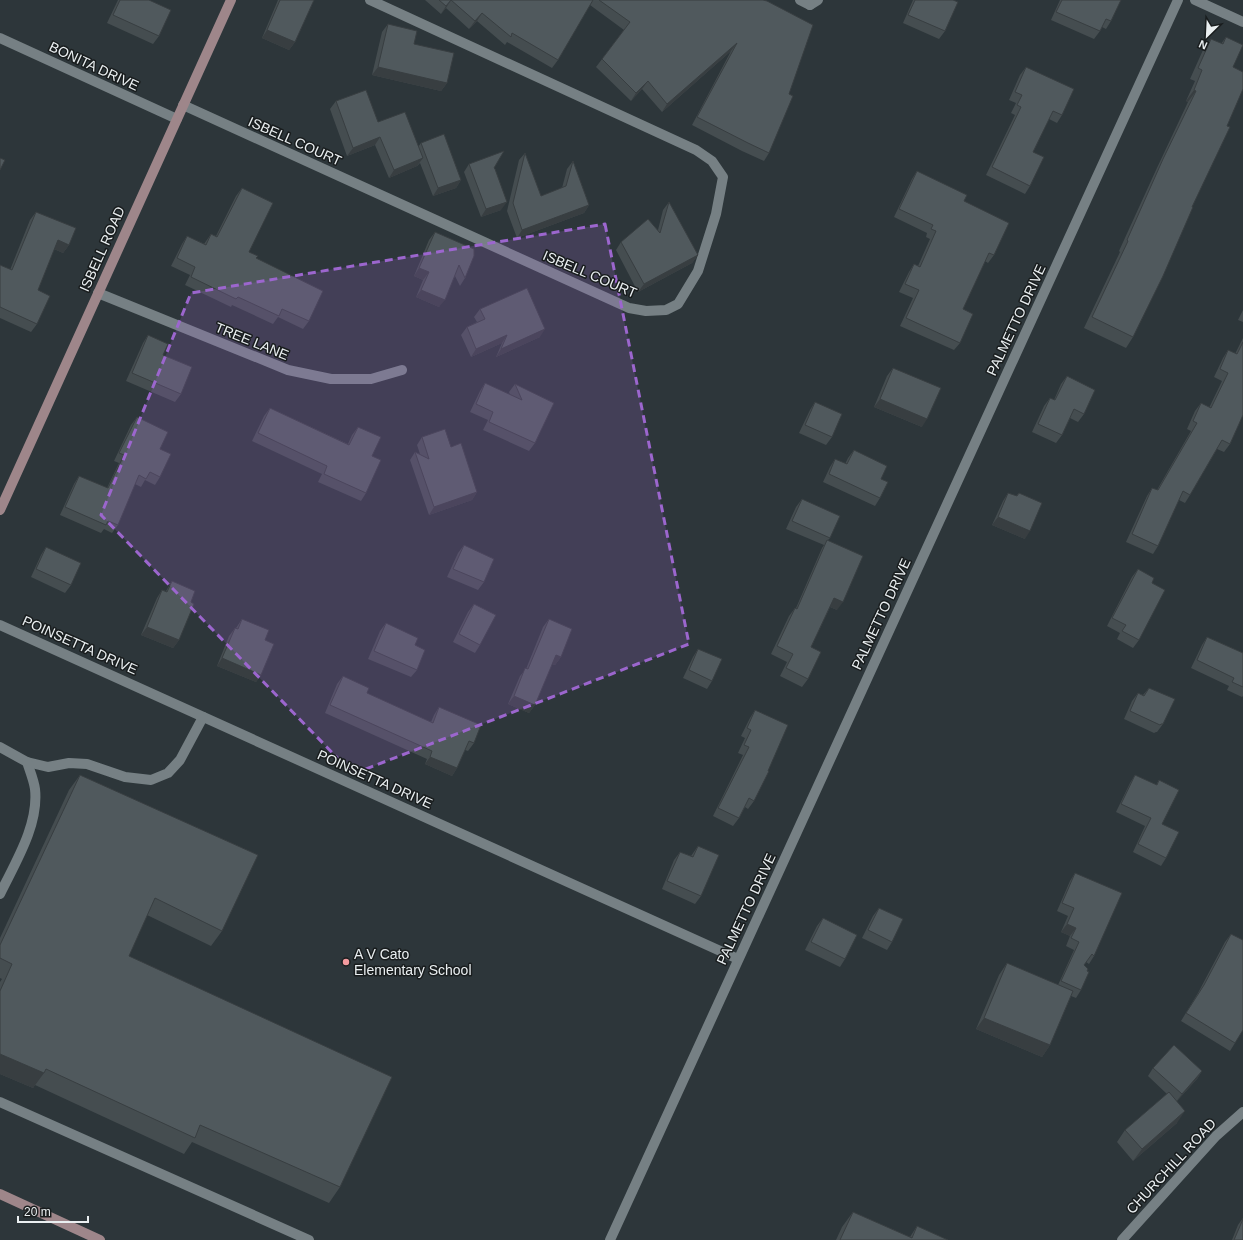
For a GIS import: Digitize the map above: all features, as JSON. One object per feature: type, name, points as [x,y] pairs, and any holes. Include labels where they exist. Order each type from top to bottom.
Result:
[{"type":"street","name":"ISBELL ROAD","points":[[0,510],[230,0]]},
{"type":"street","name":"ISBELL COURT","points":[[183,105],[629,308],[646,311],[666,310],[678,304],[698,271],[716,214],[723,178],[712,161],[696,150],[370,0]]},
{"type":"street","points":[[800,0],[814,2]]},
{"type":"street","name":"PALMETTO DRIVE","points":[[610,1240],[1178,0]]},
{"type":"street","points":[[1195,0],[1243,22]]},
{"type":"street","name":"BONITA DRIVE","points":[[0,38],[177,119]]},
{"type":"street","name":"TREE LANE","points":[[98,294],[288,370],[331,379],[371,379],[402,370]]},
{"type":"street","name":"POINSETTA DRIVE","points":[[0,625],[738,959]]},
{"type":"street","points":[[0,747],[27,762],[48,767],[69,763],[87,764],[125,777],[151,780],[168,773],[180,760],[203,716]]},
{"type":"street","points":[[0,894],[28,834],[34,810],[35,789],[27,762]]},
{"type":"street","points":[[0,1102],[310,1240]]},
{"type":"street","name":"CHURCHILL ROAD","points":[[1122,1240],[1216,1136],[1243,1112]]},
{"type":"street","points":[[0,1194],[100,1240]]},
{"type":"highlighted area","points":[[605,224],[689,644],[353,774],[101,515],[191,293]]},
{"type":"building","points":[[120,0],[149,0],[171,10],[159,36],[113,15]]},
{"type":"building","points":[[280,0],[314,0],[295,42],[267,30]]},
{"type":"building","points":[[439,0],[451,0],[446,6]]},
{"type":"building","points":[[451,0],[593,0],[558,60],[512,33],[511,37],[482,13],[475,21]]},
{"type":"building","points":[[599,0],[763,0],[813,25],[789,94],[793,96],[769,153],[697,117],[737,43],[667,104],[648,81],[636,93],[602,59],[630,22]]},
{"type":"building","points":[[915,0],[953,0],[958,2],[945,31],[908,15]]},
{"type":"building","points":[[1062,0],[1121,0],[1111,21],[1106,19],[1100,31],[1056,12]]},
{"type":"building","points":[[388,24],[417,31],[414,44],[454,53],[447,83],[378,67]]},
{"type":"building","points":[[1226,37],[1243,45],[1233,67],[1243,72],[1243,89],[1227,126],[1230,127],[1192,207],[1163,276],[1133,337],[1092,317],[1128,241],[1127,240],[1163,159],[1196,91],[1194,90],[1202,70],[1198,68],[1211,39],[1223,44]]},
{"type":"building","points":[[1026,67],[1074,89],[1062,115],[1053,111],[1033,152],[1044,157],[1030,186],[992,167],[1021,107],[1017,105],[1022,95],[1015,92]]},
{"type":"building","points":[[366,90],[378,122],[405,112],[423,158],[394,170],[380,137],[353,148],[336,101]]},
{"type":"building","points":[[444,134],[461,180],[438,188],[421,143]]},
{"type":"building","points":[[504,151],[494,168],[507,202],[486,209],[469,164]]},
{"type":"building","points":[[525,153],[541,196],[566,186],[573,161],[589,205],[522,230],[513,203]]},
{"type":"building","points":[[0,158],[5,160],[0,170]]},
{"type":"building","points":[[917,171],[967,195],[964,201],[1009,223],[994,255],[989,253],[963,309],[973,314],[960,343],[906,318],[919,290],[905,284],[914,264],[920,267],[936,231],[931,229],[933,225],[899,209]]},
{"type":"building","points":[[242,188],[273,203],[249,252],[258,256],[256,258],[323,291],[309,321],[282,309],[279,316],[238,297],[236,299],[191,277],[195,267],[177,258],[187,236],[206,245],[211,234],[217,237]]},
{"type":"building","points":[[669,202],[698,255],[644,284],[621,242],[648,219],[660,233]]},
{"type":"building","points":[[36,212],[76,228],[69,245],[58,240],[38,290],[50,296],[37,324],[0,307],[0,265],[12,270]]},
{"type":"building","points":[[435,232],[474,249],[474,256],[465,278],[459,265],[445,300],[421,290],[429,272],[419,268]]},
{"type":"building","points":[[527,288],[545,329],[501,349],[507,335],[476,349],[467,327],[485,319],[480,309]]},
{"type":"building","points":[[148,335],[168,344],[163,355],[192,367],[181,394],[132,373]]},
{"type":"building","points":[[1243,342],[1243,415],[1230,444],[1222,440],[1190,495],[1183,491],[1158,546],[1132,534],[1152,488],[1158,490],[1197,423],[1193,421],[1201,403],[1211,408],[1228,373],[1220,369],[1228,350],[1237,354]]},
{"type":"building","points":[[893,368],[941,388],[927,419],[880,399]]},
{"type":"building","points":[[1067,376],[1095,390],[1084,414],[1074,409],[1062,435],[1038,424],[1050,398],[1055,400]]},
{"type":"building","points":[[485,383],[522,400],[515,384],[554,403],[535,443],[489,422],[493,412],[476,404]]},
{"type":"building","points":[[815,402],[842,414],[832,437],[805,425]]},
{"type":"building","points":[[270,408],[349,445],[358,427],[381,437],[372,456],[381,460],[366,493],[324,474],[327,466],[258,433]]},
{"type":"building","points":[[137,417],[168,432],[160,449],[171,454],[160,477],[150,472],[146,479],[139,475],[118,525],[108,521],[106,525],[65,507],[79,476],[108,488],[124,455],[119,453]]},
{"type":"building","points":[[445,429],[451,447],[461,443],[477,492],[434,507],[415,452],[429,459],[422,437]]},
{"type":"building","points":[[854,450],[887,466],[881,479],[888,482],[880,498],[829,474],[835,459],[847,464]]},
{"type":"building","points":[[1008,493],[1017,496],[1019,493],[1042,503],[1030,531],[998,517]]},
{"type":"building","points":[[802,499],[840,516],[830,538],[792,521]]},
{"type":"building","points":[[827,540],[863,556],[843,602],[834,598],[811,647],[821,652],[808,679],[786,668],[793,654],[777,646],[795,608],[797,609]]},
{"type":"building","points":[[464,545],[494,559],[484,582],[453,569]]},
{"type":"building","points":[[46,547],[81,563],[71,585],[36,569]]},
{"type":"building","points":[[1138,569],[1154,578],[1152,583],[1165,590],[1139,640],[1122,631],[1126,625],[1112,618]]},
{"type":"building","points":[[172,581],[195,591],[191,602],[194,604],[179,640],[147,627],[162,590],[167,592]]},
{"type":"building","points":[[474,604],[496,615],[480,645],[459,634]]},
{"type":"building","points":[[242,619],[269,630],[265,640],[274,644],[261,675],[222,658],[235,628],[238,629]]},
{"type":"building","points":[[549,619],[572,629],[561,657],[556,655],[535,705],[514,696],[525,668],[528,669]]},
{"type":"building","points":[[386,623],[418,638],[415,645],[425,650],[417,670],[374,651]]},
{"type":"building","points":[[1207,637],[1243,653],[1243,687],[1232,682],[1234,678],[1197,660]]},
{"type":"building","points":[[698,649],[722,659],[712,681],[689,670]]},
{"type":"building","points":[[343,676],[369,688],[367,693],[433,723],[439,707],[481,725],[474,743],[469,741],[457,768],[430,757],[432,751],[330,705]]},
{"type":"building","points":[[1149,688],[1175,699],[1163,724],[1160,725],[1130,711],[1138,693],[1144,696]]},
{"type":"building","points":[[755,710],[788,725],[769,771],[754,801],[749,798],[739,818],[718,808],[749,747],[744,745],[751,730],[747,728]]},
{"type":"building","points":[[80,775],[258,855],[222,931],[155,898],[129,956],[392,1077],[340,1187],[200,1125],[195,1138],[46,1069],[44,1073],[0,1054],[0,991],[12,964],[0,958],[0,945]]},
{"type":"building","points":[[1135,775],[1157,785],[1159,780],[1179,790],[1162,824],[1179,832],[1166,858],[1138,844],[1151,818],[1121,804]]},
{"type":"building","points":[[698,846],[719,855],[701,896],[667,881],[680,852],[693,857]]},
{"type":"building","points":[[1075,873],[1122,893],[1094,956],[1092,954],[1084,965],[1089,972],[1081,990],[1061,981],[1079,942],[1071,938],[1076,928],[1067,924],[1074,908],[1062,903]]},
{"type":"building","points":[[879,908],[903,919],[892,942],[868,930]]},
{"type":"building","points":[[823,918],[857,935],[845,959],[811,942]]},
{"type":"building","points":[[1231,934],[1243,940],[1243,1030],[1235,1043],[1186,1013],[1204,985]]},
{"type":"building","points":[[1007,963],[1073,991],[1050,1045],[984,1018]]},
{"type":"building","points":[[1174,1045],[1202,1071],[1182,1094],[1153,1068]]},
{"type":"building","points":[[1169,1092],[1185,1111],[1142,1149],[1125,1130]]},
{"type":"building","points":[[853,1212],[912,1238],[917,1226],[948,1240],[840,1240]]},
{"type":"building","points":[[1243,1219],[1243,1240],[1234,1240]]},
{"type":"place","name":"A V Cato Elementary School","points":[[346,962]]}]
